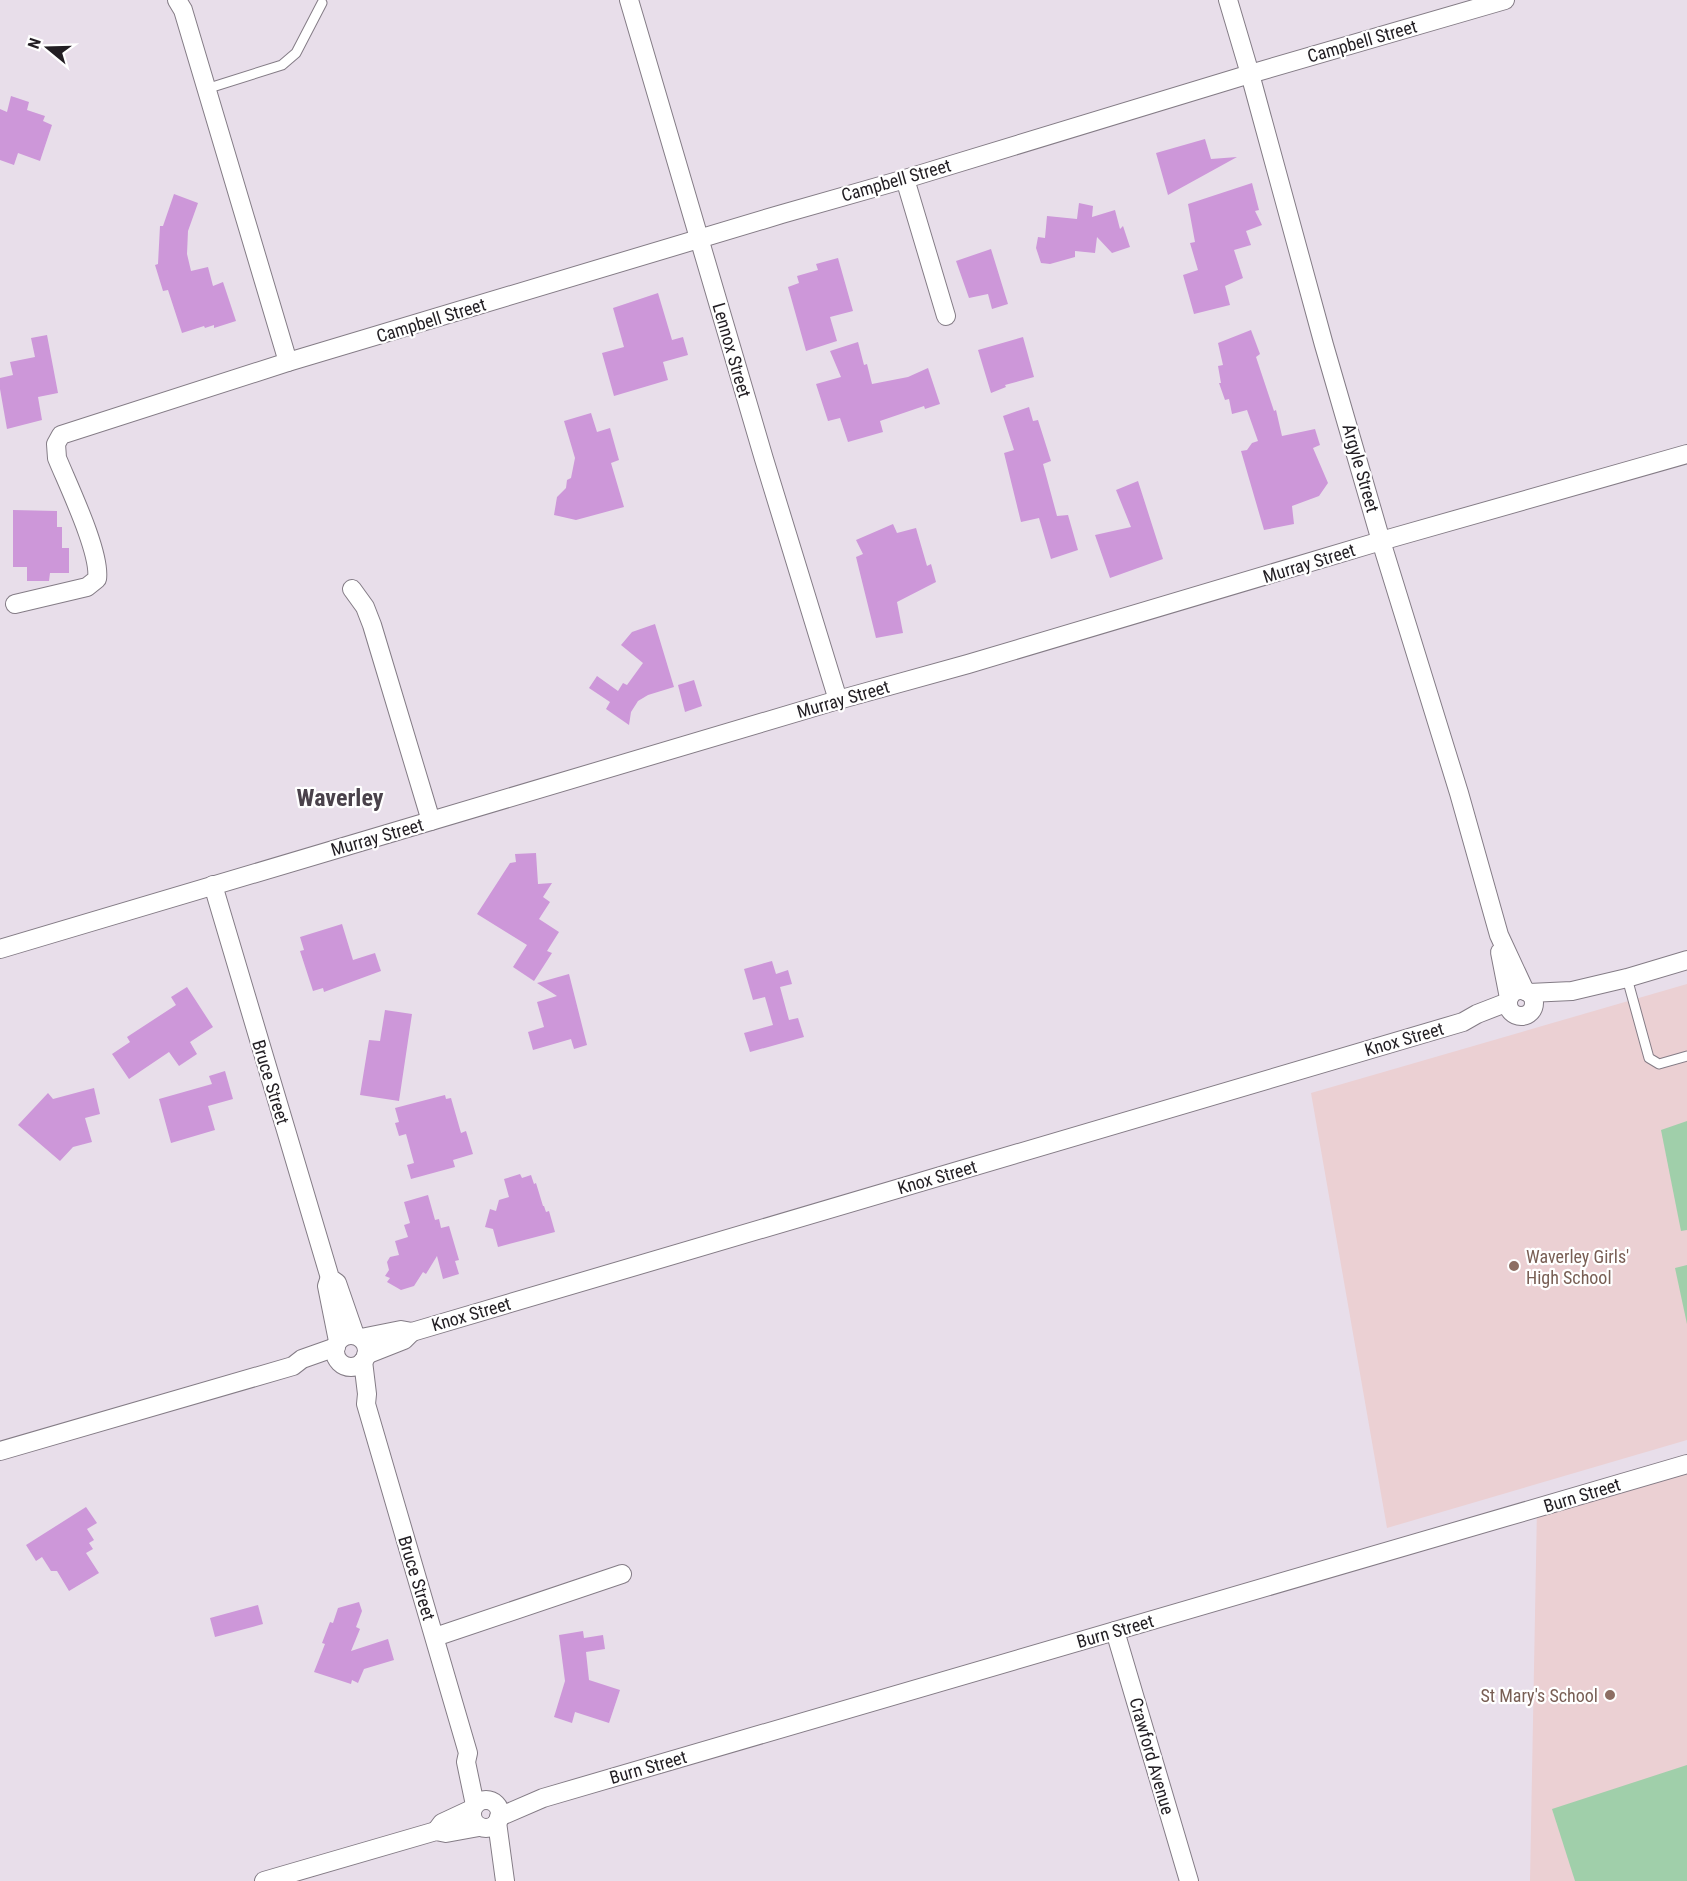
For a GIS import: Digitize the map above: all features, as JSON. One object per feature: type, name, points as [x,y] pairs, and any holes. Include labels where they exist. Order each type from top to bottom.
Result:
[{"type":"street","name":"Lennox Street","points":[[629,0],[698,239],[838,700]]},
{"type":"street","name":"Argyle Street","points":[[1228,0],[1324,345],[1459,793],[1516,999]]},
{"type":"street","name":"Campbell Street","points":[[15,604],[87,587],[97,579],[98,570],[90,541],[57,458],[56,444],[61,435],[288,362],[1505,0]]},
{"type":"street","points":[[180,5],[288,362]]},
{"type":"street","points":[[905,179],[946,316]]},
{"type":"street","name":"Murray Street","points":[[0,948],[838,700],[1687,454]]},
{"type":"street","points":[[351,589],[365,607],[372,625],[431,821]]},
{"type":"street","name":"Bruce Street","points":[[213,885],[330,1278],[337,1283],[359,1397],[366,1404],[468,1753],[474,1759],[487,1814],[504,1864],[505,1878]]},
{"type":"street","name":"Knox Street","points":[[0,1452],[293,1366],[302,1359],[351,1351],[401,1330],[412,1332],[1463,1022],[1516,999],[1572,991],[1687,960]]},
{"type":"street","name":"Knox Street","points":[[1516,999],[1533,1002],[1530,1012],[1554,1003],[1572,991]]},
{"type":"street","name":"Burn Street","points":[[264,1881],[436,1831],[442,1823],[487,1814],[543,1798],[1687,1464]]},
{"type":"street","points":[[435,1637],[622,1574]]},
{"type":"street","name":"Crawford Avenue","points":[[1115,1631],[1189,1881]]},
{"type":"lane","points":[[206,89],[282,65],[296,53],[322,3]]},
{"type":"lane","points":[[1627,978],[1649,1058],[1659,1064],[1687,1056]]},
{"type":"shaded area","name":"Waverley Girls' High School","points":[[1687,984],[1687,1440],[1387,1528],[1311,1093]]},
{"type":"shaded area","name":"St Mary's School","points":[[1687,1465],[1687,1881],[1530,1881],[1537,1508]]},
{"type":"green space","points":[[1687,1121],[1687,1230],[1681,1231],[1661,1130]]},
{"type":"green space","points":[[1687,1265],[1687,1324],[1675,1268]]},
{"type":"green space","points":[[1687,1765],[1687,1881],[1575,1881],[1552,1809]]},
{"type":"building","points":[[11,96],[29,102],[27,110],[45,116],[43,121],[52,125],[40,161],[18,153],[14,165],[0,160],[0,109],[7,112]]},
{"type":"building","points":[[1205,139],[1211,159],[1237,157],[1168,195],[1156,153]]},
{"type":"building","points":[[1252,183],[1259,210],[1255,211],[1262,225],[1246,231],[1251,245],[1234,250],[1243,278],[1225,286],[1230,305],[1194,314],[1183,275],[1198,270],[1190,243],[1195,242],[1188,204]]},
{"type":"building","points":[[174,194],[198,203],[188,231],[187,254],[191,271],[208,267],[213,286],[223,282],[236,321],[214,328],[214,325],[205,328],[204,326],[182,333],[168,290],[163,291],[155,265],[158,264],[160,226],[163,226]]},
{"type":"building","points":[[1079,203],[1093,206],[1092,217],[1115,210],[1120,229],[1123,226],[1130,247],[1112,253],[1097,237],[1095,253],[1075,251],[1075,257],[1050,264],[1041,263],[1036,248],[1038,237],[1045,238],[1047,216],[1077,219]]},
{"type":"building","points":[[991,249],[1008,304],[992,309],[988,294],[969,298],[956,261]]},
{"type":"building","points":[[838,258],[853,311],[830,317],[837,341],[806,351],[788,287],[799,283],[797,276],[818,270],[816,264]]},
{"type":"building","points":[[658,293],[672,340],[683,337],[688,355],[663,362],[668,380],[614,396],[602,353],[624,347],[613,308]]},
{"type":"building","points":[[1251,330],[1260,354],[1256,357],[1274,411],[1276,410],[1282,436],[1315,429],[1320,445],[1313,448],[1328,483],[1319,496],[1292,506],[1294,524],[1264,530],[1241,451],[1247,450],[1252,443],[1258,441],[1247,410],[1232,414],[1229,399],[1225,400],[1219,383],[1221,383],[1218,366],[1223,365],[1218,343]]},
{"type":"building","points":[[47,335],[58,393],[38,397],[42,420],[7,429],[0,378],[13,375],[10,362],[35,357],[31,338]]},
{"type":"building","points":[[1023,337],[1034,377],[1005,385],[1006,387],[991,393],[978,350]]},
{"type":"building","points":[[858,342],[872,384],[908,377],[928,368],[940,404],[925,409],[924,406],[880,421],[883,432],[848,442],[840,418],[828,421],[816,384],[841,377],[830,351]]},
{"type":"building","points":[[1029,407],[1033,421],[1038,420],[1051,461],[1043,464],[1057,516],[1068,515],[1078,550],[1051,559],[1039,518],[1021,522],[1004,453],[1014,450],[1003,416]]},
{"type":"building","points":[[591,413],[597,432],[610,428],[619,460],[611,463],[624,507],[576,520],[554,515],[557,497],[566,488],[567,480],[571,478],[575,458],[564,421]]},
{"type":"building","points":[[1138,481],[1163,559],[1110,578],[1095,535],[1131,527],[1116,490]]},
{"type":"building","points":[[13,510],[57,511],[57,527],[62,527],[62,548],[69,548],[69,573],[50,573],[49,581],[27,581],[27,567],[13,567]]},
{"type":"building","points":[[893,524],[897,533],[916,528],[927,566],[931,564],[936,582],[897,602],[903,633],[876,638],[856,557],[863,554],[856,540]]},
{"type":"building","points":[[655,624],[674,687],[648,695],[638,701],[631,712],[629,725],[606,709],[610,702],[589,688],[597,676],[618,691],[623,683],[627,685],[643,663],[621,645],[632,632]]},
{"type":"building","points":[[694,680],[702,706],[685,712],[678,685]]},
{"type":"building","points":[[536,853],[538,884],[552,883],[543,897],[550,902],[539,919],[559,932],[547,951],[552,953],[534,981],[513,967],[527,945],[477,914],[510,863],[516,862],[515,854]]},
{"type":"building","points":[[342,924],[353,960],[375,953],[381,971],[324,992],[323,988],[313,991],[300,951],[304,950],[300,937]]},
{"type":"building","points":[[772,961],[776,974],[788,970],[792,984],[780,987],[789,1020],[798,1018],[804,1037],[750,1052],[744,1033],[773,1025],[765,997],[753,1000],[744,969]]},
{"type":"building","points":[[569,974],[587,1045],[574,1049],[571,1039],[533,1050],[528,1032],[544,1027],[537,1002],[557,996],[537,983]]},
{"type":"building","points":[[187,987],[213,1027],[190,1042],[197,1054],[179,1066],[169,1052],[129,1079],[112,1054],[130,1042],[127,1037],[176,1005],[171,997]]},
{"type":"building","points":[[385,1010],[412,1014],[399,1101],[360,1095],[369,1040],[380,1041]]},
{"type":"building","points":[[225,1071],[233,1099],[208,1106],[215,1130],[171,1143],[159,1099],[212,1084],[209,1076]]},
{"type":"building","points":[[94,1088],[100,1114],[85,1118],[92,1142],[73,1147],[60,1161],[18,1125],[48,1093],[53,1099]]},
{"type":"building","points":[[445,1095],[446,1099],[451,1098],[461,1133],[466,1131],[473,1154],[453,1160],[455,1167],[411,1179],[407,1165],[414,1163],[406,1134],[399,1136],[395,1123],[399,1122],[395,1108]]},
{"type":"building","points":[[520,1174],[522,1178],[531,1175],[534,1184],[536,1183],[543,1206],[546,1212],[549,1211],[555,1232],[498,1247],[493,1229],[485,1227],[490,1209],[496,1211],[499,1200],[509,1197],[504,1179]]},
{"type":"building","points":[[428,1195],[435,1220],[439,1219],[441,1228],[449,1226],[459,1260],[455,1261],[459,1274],[443,1279],[437,1256],[426,1274],[423,1272],[414,1286],[401,1290],[387,1282],[390,1278],[385,1276],[389,1270],[387,1262],[390,1257],[399,1255],[395,1241],[408,1237],[404,1225],[410,1223],[404,1202]]},
{"type":"building","points":[[86,1507],[97,1523],[87,1529],[94,1540],[89,1543],[93,1549],[86,1553],[99,1573],[69,1591],[57,1571],[51,1571],[42,1557],[36,1561],[26,1545]]},
{"type":"building","points":[[359,1602],[362,1611],[356,1627],[360,1629],[351,1651],[388,1639],[394,1660],[364,1669],[358,1683],[352,1680],[351,1684],[314,1672],[325,1644],[322,1643],[338,1608]]},
{"type":"building","points":[[258,1605],[263,1624],[215,1637],[210,1618]]},
{"type":"building","points":[[583,1631],[584,1638],[603,1635],[605,1649],[586,1652],[589,1680],[620,1690],[609,1723],[575,1712],[572,1723],[554,1717],[565,1681],[559,1635]]},
{"type":"place","name":"Waverley Girls' High School","points":[[1514,1266]]},
{"type":"place","name":"St Mary's School","points":[[1610,1695]]},
{"type":"district","name":"Waverley","points":[[340,798]]}]
